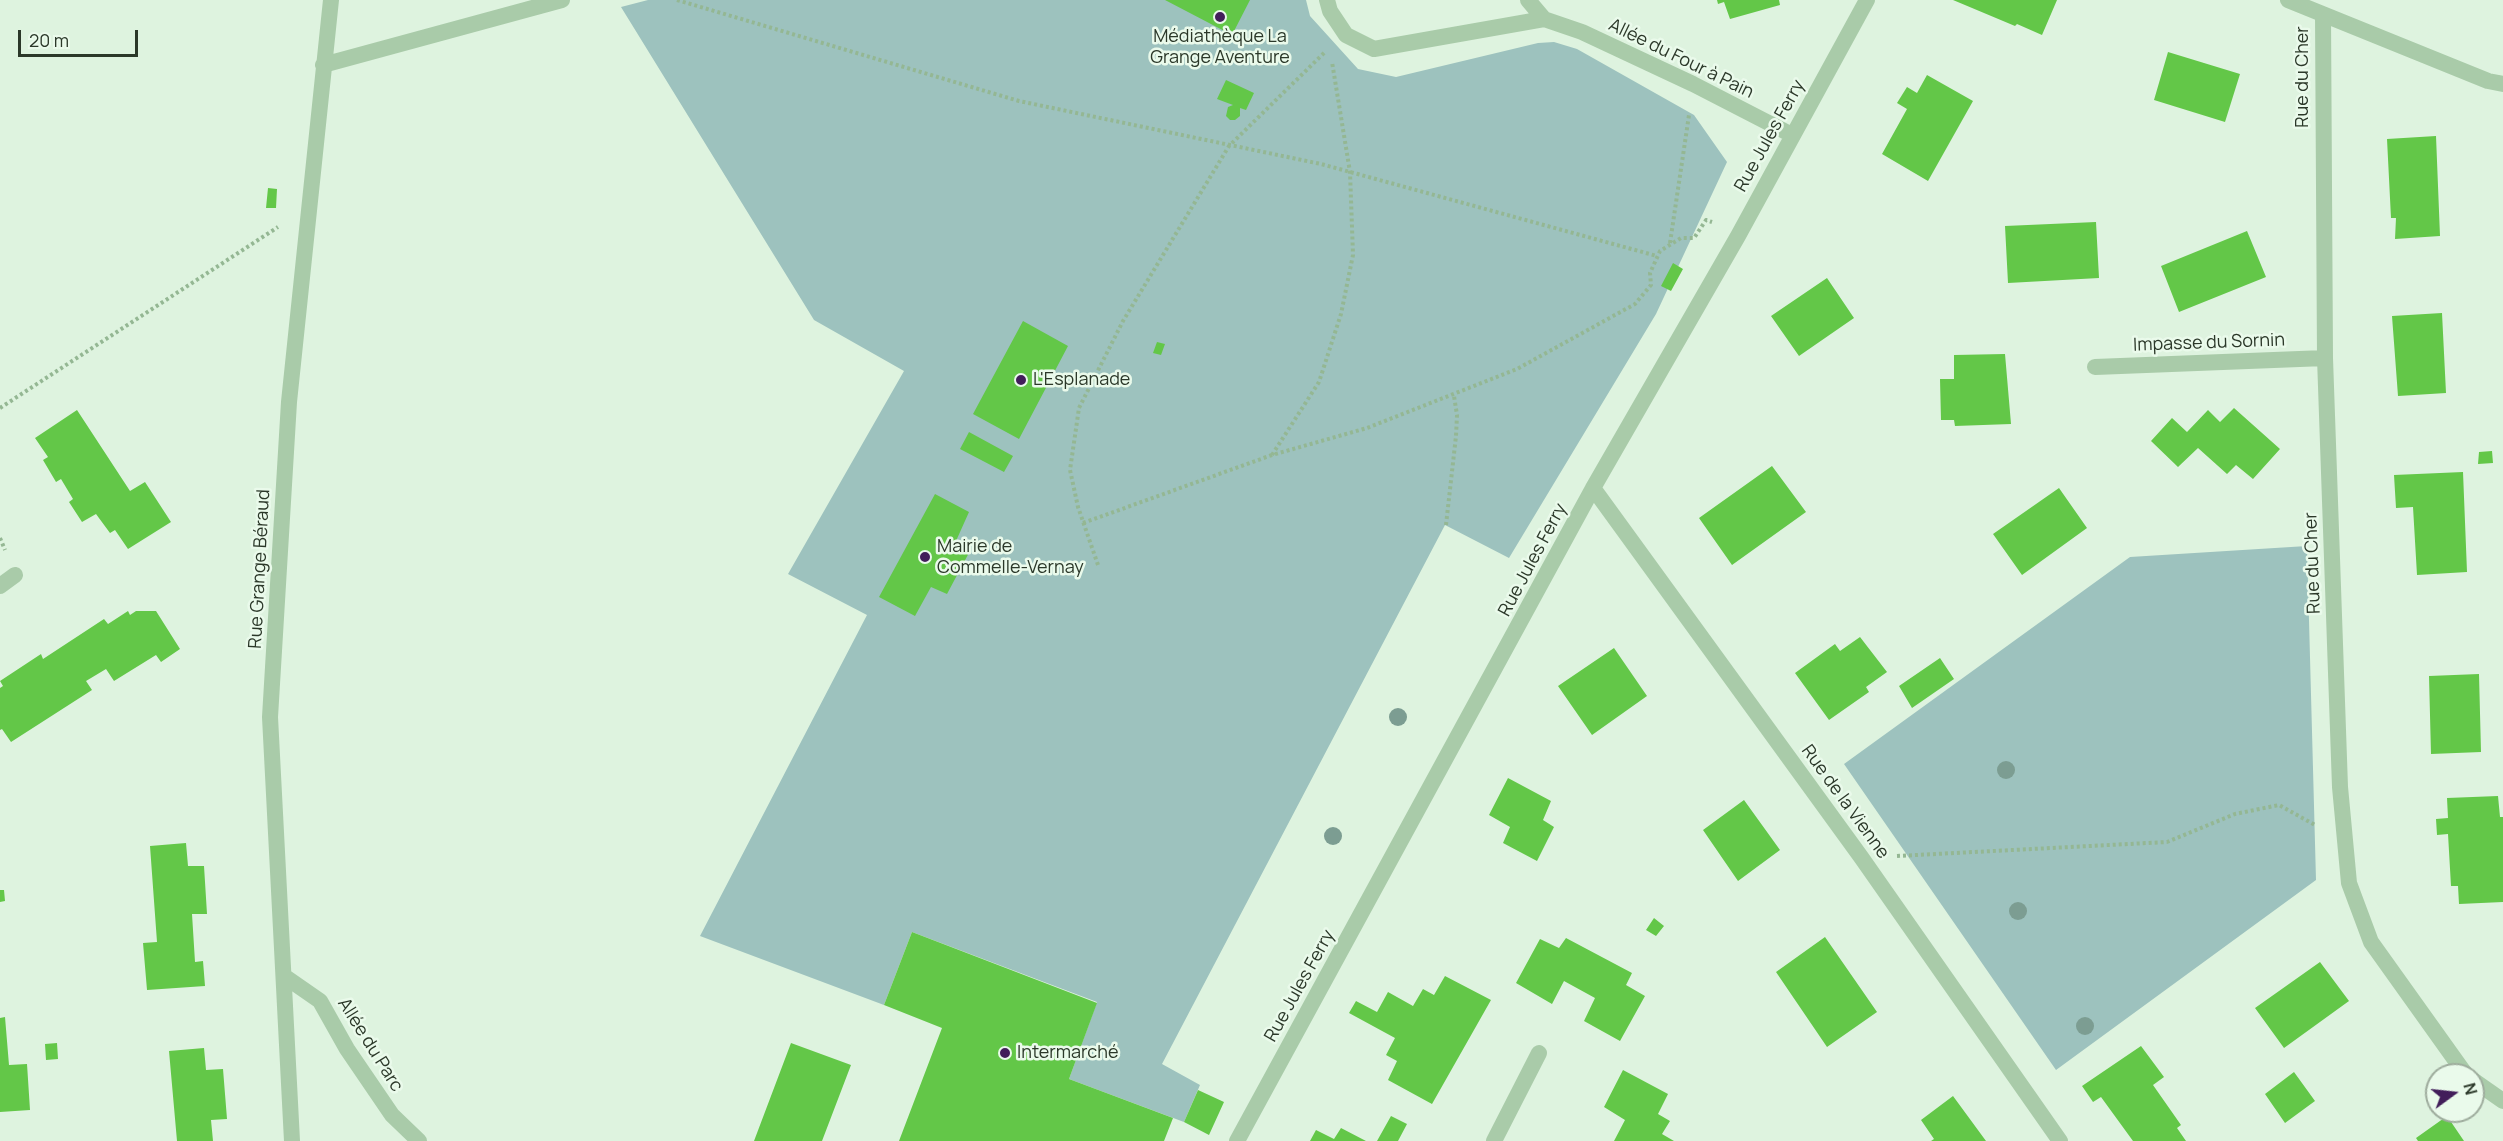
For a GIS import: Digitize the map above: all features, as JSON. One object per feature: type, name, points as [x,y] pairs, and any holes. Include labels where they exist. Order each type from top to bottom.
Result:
[{"type":"street","name":"Rue Grange Béraud","points":[[292,1141],[270,717],[289,402],[331,0]]},
{"type":"street","points":[[323,65],[562,0]]},
{"type":"street","name":"Allée du Four à Pain","points":[[1327,0],[1330,11],[1346,35],[1374,49],[1544,19],[1582,32],[1693,84],[1792,135]]},
{"type":"street","points":[[1528,0],[1544,19]]},
{"type":"street","name":"Rue Jules Ferry","points":[[1237,1141],[1593,488],[1738,236],[1867,0]]},
{"type":"street","points":[[2288,0],[2488,81],[2503,84]]},
{"type":"street","name":"Rue du Cher","points":[[2323,15],[2325,358],[2340,787],[2349,883],[2371,942],[2457,1063]]},
{"type":"street","name":"Impasse du Sornin","points":[[2095,367],[2325,358]]},
{"type":"street","name":"Rue de la Vienne","points":[[1593,488],[1861,857],[2060,1141]]},
{"type":"street","points":[[0,586],[15,575]]},
{"type":"street","name":"Allée du Parc","points":[[284,976],[320,1001],[347,1049],[392,1115],[419,1141]]},
{"type":"street","points":[[1494,1141],[1539,1053]]},
{"type":"street","points":[[2485,1088],[2503,1101]]},
{"type":"path","points":[[677,0],[1019,101],[1350,172],[1657,256]]},
{"type":"path","points":[[1098,565],[1083,523],[1070,470],[1079,408],[1123,321],[1229,146],[1329,47],[1350,172],[1353,255],[1341,314],[1318,382],[1272,455]]},
{"type":"path","points":[[1670,243],[1693,84]]},
{"type":"path","points":[[0,408],[309,207]]},
{"type":"path","points":[[1083,523],[1272,455],[1367,428],[1454,396],[1517,369],[1635,304],[1651,285],[1650,273],[1657,256],[1670,243],[1694,238],[1707,220],[1738,236]]},
{"type":"path","points":[[1446,525],[1456,436],[1457,415],[1454,396]]},
{"type":"path","points":[[1861,857],[2167,842],[2235,814],[2279,805],[2344,841]]},
{"type":"shaded area","points":[[648,0],[1306,0],[1310,16],[1358,69],[1396,77],[1538,43],[1554,42],[1577,49],[1694,115],[1727,162],[1656,314],[1509,558],[1445,525],[1162,1064],[1200,1085],[1184,1122],[1069,1079],[1097,1002],[912,932],[884,1005],[700,936],[867,615],[788,574],[904,371],[814,320],[621,7]]},
{"type":"shaded area","points":[[2307,546],[2316,880],[2056,1070],[1844,764],[2130,557]]},
{"type":"building","name":"Médiathèque La Grange Aventure","points":[[1165,0],[1250,0],[1232,35]]},
{"type":"building","points":[[1717,0],[1779,0],[1780,5],[1730,19],[1724,2],[1718,4]]},
{"type":"building","points":[[1953,0],[2057,0],[2042,35]]},
{"type":"building","points":[[2168,52],[2240,74],[2225,122],[2154,100]]},
{"type":"building","points":[[1927,75],[1973,101],[1928,181],[1882,154],[1907,109],[1897,103],[1907,87],[1917,93]]},
{"type":"building","points":[[1226,80],[1254,93],[1246,110],[1240,108],[1240,116],[1235,120],[1230,120],[1226,116],[1228,107],[1233,105],[1217,99]]},
{"type":"building","points":[[2436,136],[2440,236],[2395,239],[2396,218],[2391,218],[2387,139]]},
{"type":"building","points":[[268,188],[277,189],[276,208],[266,208]]},
{"type":"building","points":[[2096,222],[2099,278],[2008,283],[2005,226]]},
{"type":"building","points":[[2247,231],[2266,277],[2179,312],[2161,266]]},
{"type":"building","points":[[1673,263],[1683,269],[1671,291],[1661,286]]},
{"type":"building","points":[[1827,278],[1854,318],[1799,356],[1771,316]]},
{"type":"building","points":[[2442,313],[2446,393],[2398,396],[2392,316]]},
{"type":"building","name":"L'Esplanade","points":[[1023,321],[1068,346],[1019,439],[973,414]]},
{"type":"building","points":[[1157,342],[1165,344],[1161,355],[1153,353]]},
{"type":"building","points":[[2005,354],[2011,424],[1955,426],[1954,420],[1941,420],[1940,379],[1954,379],[1954,355]]},
{"type":"building","points":[[2234,408],[2280,449],[2253,479],[2236,465],[2227,474],[2198,448],[2178,467],[2151,441],[2172,418],[2187,432],[2208,410],[2220,422]]},
{"type":"building","points":[[77,410],[130,491],[145,482],[171,522],[128,549],[115,530],[110,533],[96,514],[82,522],[69,502],[73,499],[61,479],[56,482],[43,460],[48,457],[35,438]]},
{"type":"building","points":[[969,432],[1013,456],[1004,472],[960,449]]},
{"type":"building","points":[[2492,451],[2493,463],[2478,464],[2479,452]]},
{"type":"building","points":[[1772,466],[1806,512],[1732,565],[1699,518]]},
{"type":"building","points":[[2463,472],[2467,572],[2417,575],[2413,507],[2396,508],[2394,475]]},
{"type":"building","points":[[2059,488],[2087,528],[2022,575],[1993,534]]},
{"type":"building","points":[[935,494],[969,512],[956,541],[971,549],[947,594],[931,587],[915,616],[879,597]]},
{"type":"building","points":[[128,611],[130,615],[136,611],[156,611],[180,649],[161,662],[156,655],[114,681],[106,669],[86,681],[92,690],[11,742],[2,729],[0,730],[0,688],[3,686],[0,681],[41,654],[43,659],[104,619],[108,624]]},
{"type":"building","points":[[1860,637],[1887,672],[1866,687],[1869,692],[1829,720],[1795,673],[1835,644],[1840,651]]},
{"type":"building","points":[[1614,648],[1647,696],[1592,735],[1558,686]]},
{"type":"building","points":[[1940,658],[1954,679],[1912,708],[1899,686]]},
{"type":"building","points":[[2479,674],[2481,752],[2431,754],[2429,676]]},
{"type":"building","points":[[1508,778],[1551,801],[1543,820],[1554,827],[1537,861],[1503,843],[1510,827],[1489,815]]},
{"type":"building","points":[[2498,796],[2500,817],[2503,817],[2503,902],[2459,904],[2458,886],[2451,886],[2448,834],[2437,835],[2436,819],[2448,818],[2447,798]]},
{"type":"building","points":[[1744,800],[1780,850],[1738,881],[1703,830]]},
{"type":"building","points":[[186,843],[188,866],[204,866],[207,914],[192,914],[195,962],[203,961],[205,986],[147,990],[143,943],[157,942],[150,846]]},
{"type":"building","points":[[0,890],[4,890],[5,901],[0,902]]},
{"type":"building","points":[[1654,918],[1664,926],[1656,936],[1646,930]]},
{"type":"building","name":"Intermarché","points":[[912,932],[1097,1003],[1069,1079],[1173,1118],[1164,1141],[899,1141],[942,1028],[884,1005]]},
{"type":"building","points":[[1825,937],[1877,1012],[1827,1047],[1776,972]]},
{"type":"building","points":[[1566,938],[1632,973],[1626,985],[1645,996],[1620,1041],[1584,1021],[1595,998],[1564,981],[1552,1004],[1516,983],[1540,939],[1559,948]]},
{"type":"building","points":[[2320,962],[2349,1001],[2284,1048],[2255,1008]]},
{"type":"building","points":[[1445,976],[1491,1000],[1432,1104],[1388,1080],[1397,1061],[1386,1055],[1395,1038],[1349,1013],[1356,1001],[1377,1012],[1388,992],[1413,1006],[1423,989],[1434,995]]},
{"type":"building","points":[[5,1017],[9,1065],[27,1064],[30,1110],[0,1112],[0,1018]]},
{"type":"building","points":[[57,1043],[58,1059],[46,1060],[45,1044]]},
{"type":"building","points":[[791,1043],[851,1065],[822,1141],[754,1141]]},
{"type":"building","points":[[2141,1046],[2164,1077],[2153,1085],[2181,1125],[2177,1128],[2186,1141],[2133,1141],[2101,1097],[2093,1102],[2082,1086]]},
{"type":"building","points":[[204,1048],[206,1070],[223,1069],[227,1119],[211,1120],[213,1141],[177,1141],[169,1051]]},
{"type":"building","points":[[1623,1070],[1668,1094],[1658,1114],[1670,1121],[1662,1134],[1674,1141],[1614,1141],[1625,1120],[1604,1107]]},
{"type":"building","points":[[2294,1072],[2315,1101],[2285,1123],[2265,1094]]},
{"type":"building","points":[[1198,1090],[1224,1102],[1209,1135],[1184,1122]]},
{"type":"building","points":[[1953,1096],[1986,1141],[1931,1141],[1934,1139],[1921,1120]]},
{"type":"building","points":[[1391,1116],[1407,1124],[1398,1141],[1377,1141]]},
{"type":"building","points":[[2437,1123],[2452,1123],[2464,1141],[2418,1141],[2416,1138]]},
{"type":"building","points":[[1341,1128],[1366,1141],[1310,1141],[1316,1130],[1334,1139]]},
{"type":"place","name":"Médiathèque La Grange Aventure","points":[[1220,17]]},
{"type":"place","name":"L'Esplanade","points":[[1021,380]]},
{"type":"place","name":"Mairie de Commelle-Vernay","points":[[925,557]]},
{"type":"place","name":"Intermarché","points":[[1005,1053]]}]
